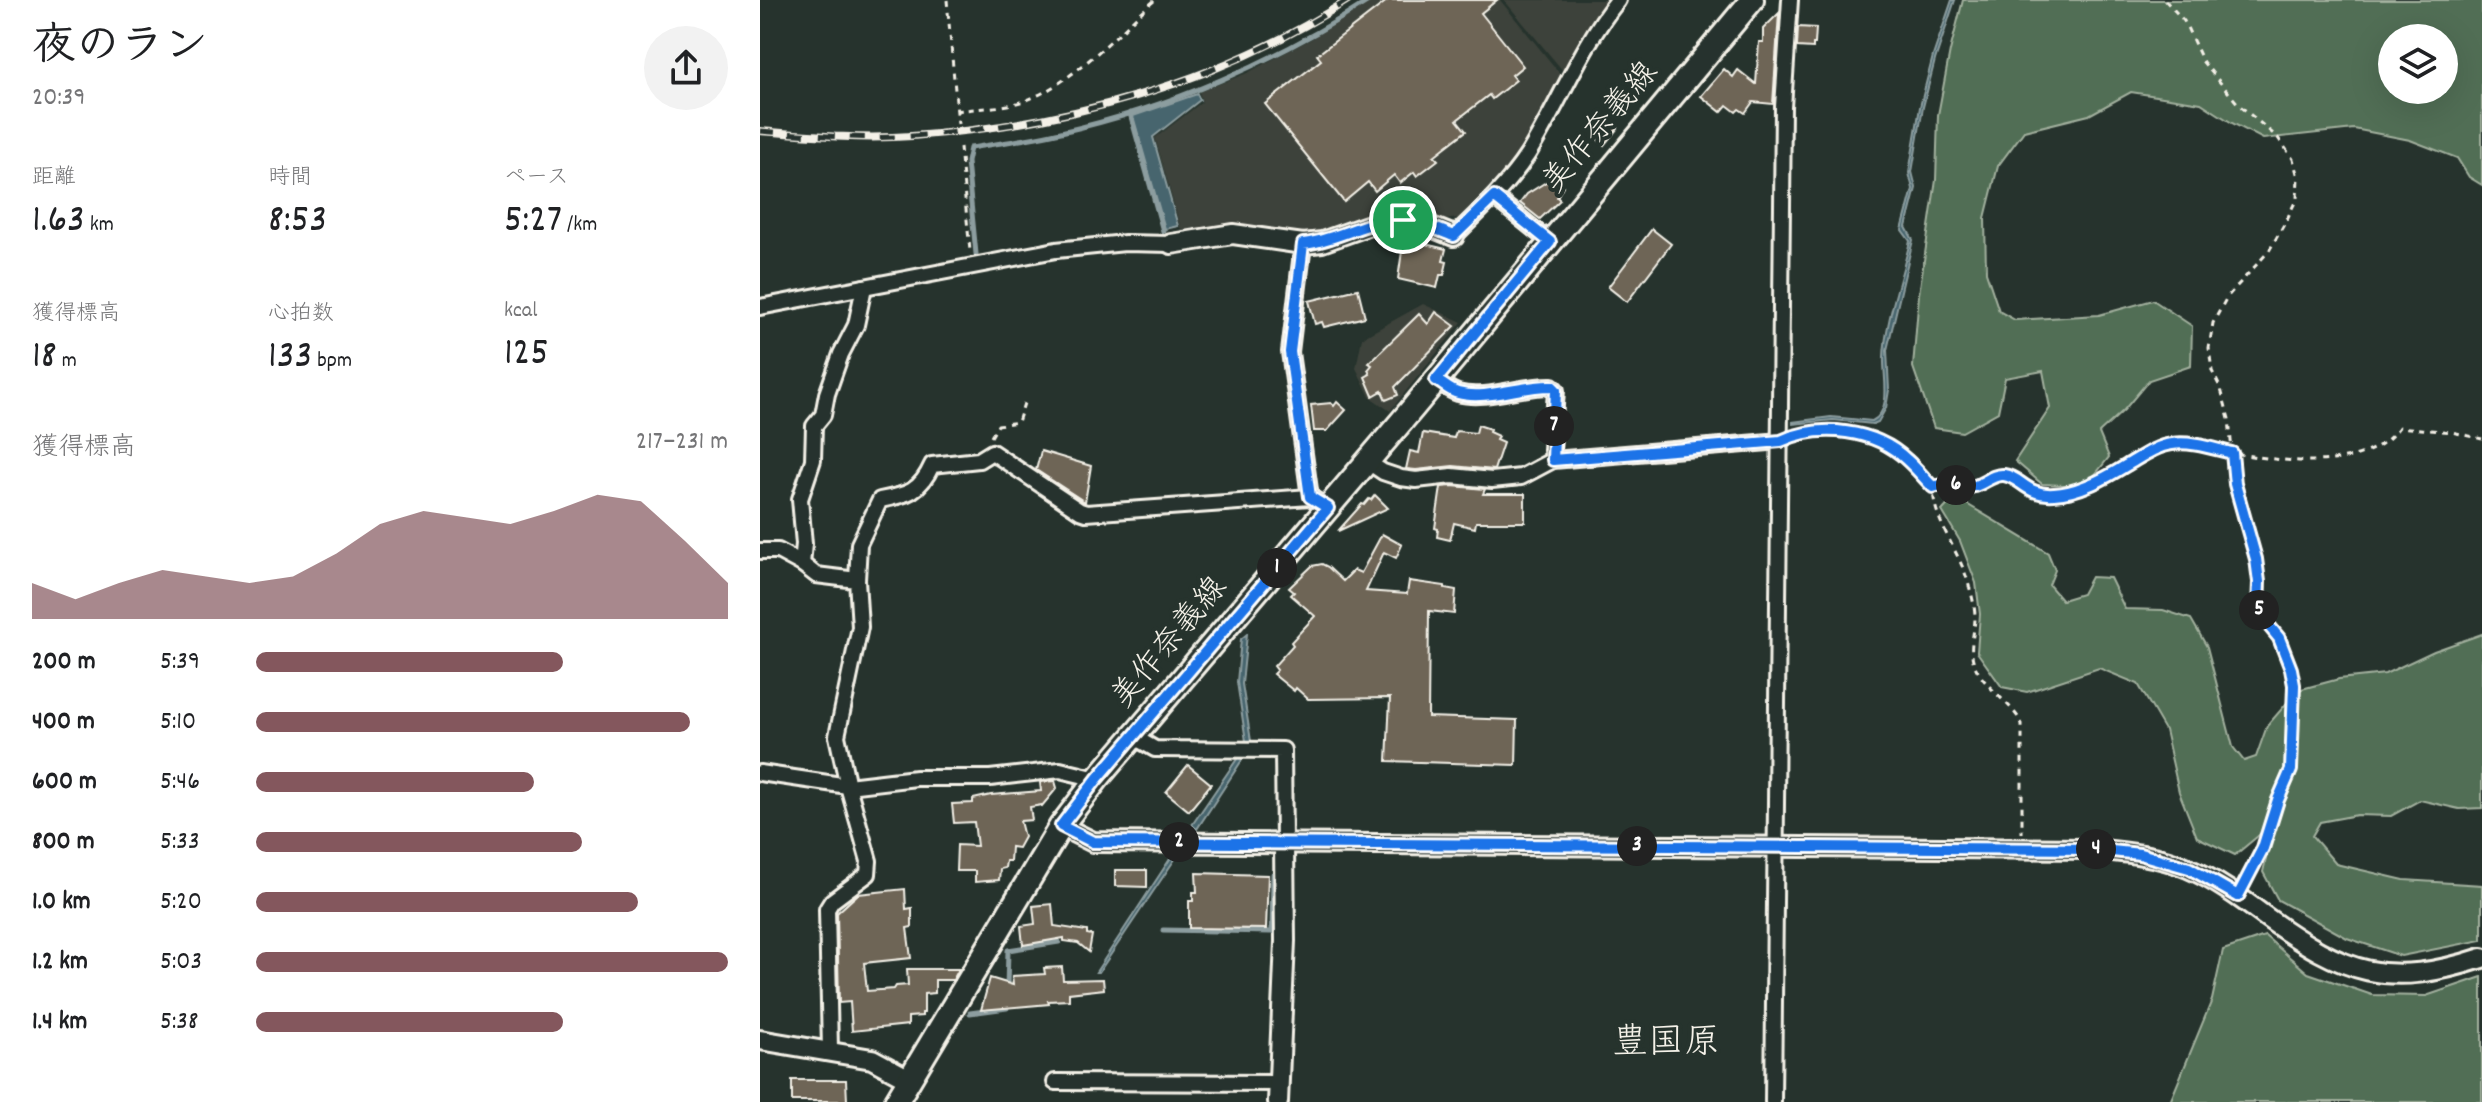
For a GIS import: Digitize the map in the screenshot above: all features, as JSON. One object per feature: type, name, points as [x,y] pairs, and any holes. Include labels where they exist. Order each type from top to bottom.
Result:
[{"type":"main road","name":"美作奈義線","points":[[896,1102],[1061,826],[1097,779],[1134,737],[1319,503],[1368,462],[1752,0]]},
{"type":"street","points":[[760,307],[1056,250],[1125,243],[1171,244],[1233,234],[1303,244],[1322,242],[1378,222],[1403,220],[1424,224],[1454,236],[1494,197],[1527,156],[1594,36],[1618,0]]},
{"type":"street","points":[[1773,1102],[1783,107],[1790,0]]},
{"type":"street","points":[[1494,197],[1550,242]]},
{"type":"street","points":[[830,1050],[827,909],[832,901],[868,874],[869,861],[837,736],[860,627],[857,580],[859,544],[880,500],[909,494],[927,478],[932,465],[979,460],[992,452],[1086,513],[1319,503],[1290,352],[1303,244]]},
{"type":"street","points":[[802,564],[804,544],[800,499],[813,460],[814,426],[823,415],[841,354],[856,325],[864,287]]},
{"type":"street","points":[[1436,380],[1456,393],[1476,395],[1539,385],[1552,386],[1556,390],[1553,460]]},
{"type":"street","points":[[1368,462],[1383,472],[1401,478],[1416,480],[1452,476],[1492,480],[1521,477],[1553,460],[1781,441]]},
{"type":"street","points":[[760,551],[778,551],[816,575],[857,580]]},
{"type":"street","points":[[1134,737],[1155,749],[1283,750],[1285,941],[1278,1102]]},
{"type":"street","points":[[760,773],[848,786],[916,778],[990,778],[1060,770],[1097,779]]},
{"type":"street","points":[[1061,826],[1093,842],[2093,849],[2140,854],[2189,868],[2238,896],[2304,944],[2332,960],[2366,971],[2403,975],[2430,972],[2482,958]]},
{"type":"street","points":[[760,1040],[872,1059],[909,1079]]},
{"type":"street","points":[[1055,1082],[1278,1083]]},
{"type":"path","points":[[947,0],[958,124]]},
{"type":"path","points":[[956,111],[1022,102],[1042,93],[1071,76],[1155,0]]},
{"type":"path","points":[[2165,0],[2184,21],[2203,62],[2239,105],[2278,138],[2293,159],[2298,177],[2297,198],[2281,230],[2269,251],[2227,297],[2213,323],[2209,348],[2212,371],[2221,389],[2229,419],[2235,484],[2256,559],[2258,607],[2261,616],[2279,638],[2294,685],[2291,770],[2263,848],[2238,896]]},
{"type":"path","points":[[960,147],[971,266]]},
{"type":"path","points":[[992,452],[994,430],[998,425],[1018,422],[1025,400]]},
{"type":"path","points":[[1933,487],[1941,484],[1970,487],[1994,476],[2007,475],[2033,493],[2051,495],[2070,492],[2171,444],[2306,461],[2335,461],[2379,447],[2393,437],[2399,427],[2452,432],[2482,439]]},
{"type":"path","points":[[1781,441],[1832,430],[1859,435],[1887,445],[1933,487],[1938,516],[1960,559],[1969,585],[1975,616],[1971,642],[1973,662],[1982,676],[2017,712],[2022,724],[2022,841]]},
{"type":"shaded area","points":[[1374,0],[1500,0],[1562,76],[1529,138],[1507,169],[1458,218],[1445,220],[1420,211],[1379,212],[1305,236],[1229,224],[1181,230],[1155,138],[1202,102],[1199,92],[1247,73],[1311,39]]},
{"type":"shaded area","points":[[1504,0],[1608,0],[1564,72]]},
{"type":"shaded area","points":[[1423,304],[1462,322],[1390,411],[1370,397],[1356,368],[1362,338]]},
{"type":"green space","points":[[1963,0],[2482,0],[2482,185],[2469,177],[2457,158],[2410,140],[2354,129],[2263,139],[2201,103],[2131,92],[2089,115],[2024,131],[1998,166],[1985,218],[1986,272],[1999,311],[2015,320],[2099,315],[2153,300],[2192,326],[2191,366],[2149,380],[2124,410],[2099,433],[2109,457],[2086,486],[2042,484],[2015,461],[2050,408],[2043,371],[2005,378],[1998,412],[1962,432],[1934,428],[1913,367],[1919,294],[1936,180],[1938,115]]},
{"type":"green space","points":[[1955,497],[2048,553],[2055,570],[2049,585],[2062,600],[2082,594],[2091,577],[2110,578],[2125,609],[2163,610],[2191,619],[2207,647],[2233,747],[2244,761],[2256,757],[2267,726],[2298,690],[2339,679],[2385,674],[2434,651],[2482,634],[2482,808],[2459,809],[2420,800],[2391,816],[2357,815],[2320,822],[2312,836],[2336,864],[2404,880],[2482,885],[2482,940],[2401,956],[2347,938],[2278,900],[2263,872],[2268,850],[2264,831],[2235,855],[2197,837],[2179,792],[2165,730],[2138,684],[2099,668],[2027,692],[2002,687],[1977,652],[1980,614],[1976,583],[1960,541],[1942,511]]},
{"type":"green space","points":[[2265,936],[2308,973],[2372,995],[2426,996],[2482,977],[2482,1102],[2170,1102],[2212,1000],[2223,950]]},
{"type":"water","points":[[1952,0],[1955,0],[1923,107],[1912,172],[1916,188],[1906,227],[1913,240],[1887,350],[1889,390],[1886,408],[1878,422],[1873,424],[1833,420],[1793,424],[1831,417],[1872,421],[1883,409],[1887,329],[1910,241],[1902,230],[1913,189],[1909,173],[1920,107]]},
{"type":"water","points":[[1197,94],[1200,100],[1153,137],[1178,226],[1165,229],[1133,116]]},
{"type":"water","points":[[1247,634],[1242,684],[1251,741],[1244,757],[1197,829],[1192,825],[1246,741],[1237,682],[1241,639]]},
{"type":"water","points":[[1172,856],[1177,856],[1099,972],[1096,972]]},
{"type":"building","points":[[1388,0],[1497,0],[1481,13],[1523,66],[1512,75],[1516,80],[1492,99],[1489,95],[1457,120],[1466,131],[1434,156],[1438,160],[1417,176],[1414,172],[1400,183],[1394,175],[1375,191],[1368,182],[1344,202],[1265,104],[1321,60],[1317,55]]},
{"type":"building","points":[[1779,13],[1773,104],[1753,102],[1745,113],[1739,109],[1736,112],[1727,105],[1721,112],[1701,96],[1724,69],[1733,77],[1738,70],[1756,84],[1763,29]]},
{"type":"building","points":[[1798,27],[1816,28],[1813,48],[1797,47]]},
{"type":"building","points":[[1609,121],[1618,128],[1604,145],[1595,137]]},
{"type":"building","points":[[1554,177],[1563,186],[1557,197],[1560,200],[1540,219],[1520,203],[1527,194]]},
{"type":"building","points":[[1652,229],[1671,244],[1627,302],[1608,287]]},
{"type":"building","points":[[1408,240],[1446,249],[1444,275],[1440,275],[1437,288],[1398,279],[1402,251],[1405,252]]},
{"type":"building","points":[[1358,289],[1365,317],[1324,327],[1322,322],[1315,324],[1309,301]]},
{"type":"building","points":[[1436,312],[1455,326],[1395,387],[1398,395],[1386,400],[1382,391],[1373,396],[1365,377],[1370,374],[1368,370],[1372,365],[1369,363],[1419,314],[1428,324]]},
{"type":"building","points":[[1337,402],[1346,410],[1327,431],[1314,431],[1311,405],[1331,403],[1334,406]]},
{"type":"building","points":[[1478,425],[1490,429],[1489,432],[1498,436],[1496,440],[1503,443],[1494,470],[1453,466],[1406,469],[1410,451],[1419,453],[1423,433],[1454,438],[1456,431],[1476,433]]},
{"type":"building","points":[[1041,451],[1091,466],[1085,502],[1036,470]]},
{"type":"building","points":[[1441,487],[1485,489],[1483,494],[1525,494],[1525,522],[1476,522],[1475,528],[1454,523],[1450,540],[1437,537],[1438,529],[1435,528]]},
{"type":"building","points":[[1375,495],[1388,508],[1338,531],[1362,504]]},
{"type":"building","points":[[1382,534],[1402,545],[1396,558],[1384,552],[1366,591],[1407,594],[1409,581],[1456,590],[1454,614],[1429,611],[1428,717],[1517,720],[1516,765],[1387,761],[1390,698],[1308,699],[1273,674],[1277,670],[1274,666],[1293,645],[1291,642],[1315,616],[1291,595],[1294,592],[1289,588],[1312,566],[1322,564],[1343,581],[1354,570],[1361,573]]},
{"type":"building","points":[[1188,765],[1211,784],[1189,811],[1166,792]]},
{"type":"building","points":[[1055,781],[1057,788],[1042,806],[1030,807],[1032,820],[1020,821],[1024,837],[1018,848],[1011,847],[1010,861],[1006,861],[1005,868],[1000,869],[999,880],[975,882],[975,871],[956,871],[957,845],[977,846],[974,822],[954,823],[952,804],[973,803],[973,799],[991,795],[1041,791],[1040,782]]},
{"type":"building","points":[[1115,870],[1147,870],[1147,887],[1115,886]]},
{"type":"building","points":[[1196,873],[1268,875],[1266,929],[1189,928],[1189,901],[1193,901],[1193,892],[1197,892]]},
{"type":"building","points":[[905,889],[906,909],[912,908],[912,927],[907,928],[911,958],[864,963],[867,991],[908,985],[907,969],[959,969],[953,980],[935,980],[935,993],[924,994],[924,1013],[922,1016],[908,1017],[908,1025],[852,1031],[850,1002],[839,1003],[837,913],[858,894]]},
{"type":"building","points":[[1052,904],[1054,926],[1087,931],[1092,935],[1089,952],[1078,943],[1064,941],[1064,938],[1023,945],[1021,926],[1035,924],[1033,906]]},
{"type":"building","points":[[1062,967],[1063,980],[1103,979],[1104,989],[1069,993],[1069,1000],[1048,1001],[1049,1004],[981,1010],[990,978],[1013,985],[1012,976],[1045,974],[1044,968]]},
{"type":"building","points":[[792,1080],[846,1080],[847,1101],[792,1101]]},
{"type":"waterway","points":[[976,254],[967,162],[970,148],[1061,132],[1182,96],[1298,43],[1370,0]]},
{"type":"waterway","points":[[1130,113],[1163,231]]},
{"type":"waterway","points":[[1163,930],[1272,932],[1273,874]]},
{"type":"waterway","points":[[1007,988],[1008,950],[1059,942]]},
{"type":"waterway","points":[[970,1013],[1007,1008],[1007,1002]]},
{"type":"railway","points":[[760,131],[855,137],[912,136],[1026,122],[1082,110],[1193,77],[1298,30],[1348,0]]},
{"type":"district","name":"豊国原","points":[[1666,1045]]},
{"type":"route","points":[[1494,197],[1550,242],[1436,380],[1456,393],[1476,395],[1539,385],[1552,386],[1556,390],[1553,460],[1781,441],[1791,436],[1832,430],[1887,445],[1906,458],[1933,487],[1941,484],[1970,487],[1994,476],[2007,475],[2033,493],[2051,495],[2070,492],[2171,444],[2196,445],[2232,453],[2235,484],[2256,559],[2258,607],[2261,616],[2279,638],[2294,685],[2291,770],[2263,848],[2238,896],[2189,868],[2140,854],[2093,849],[1093,842],[1061,826],[1097,779],[1328,508],[1310,497],[1290,352],[1303,244],[1322,242],[1378,222],[1403,220],[1424,224],[1454,236],[1494,197]]}]
